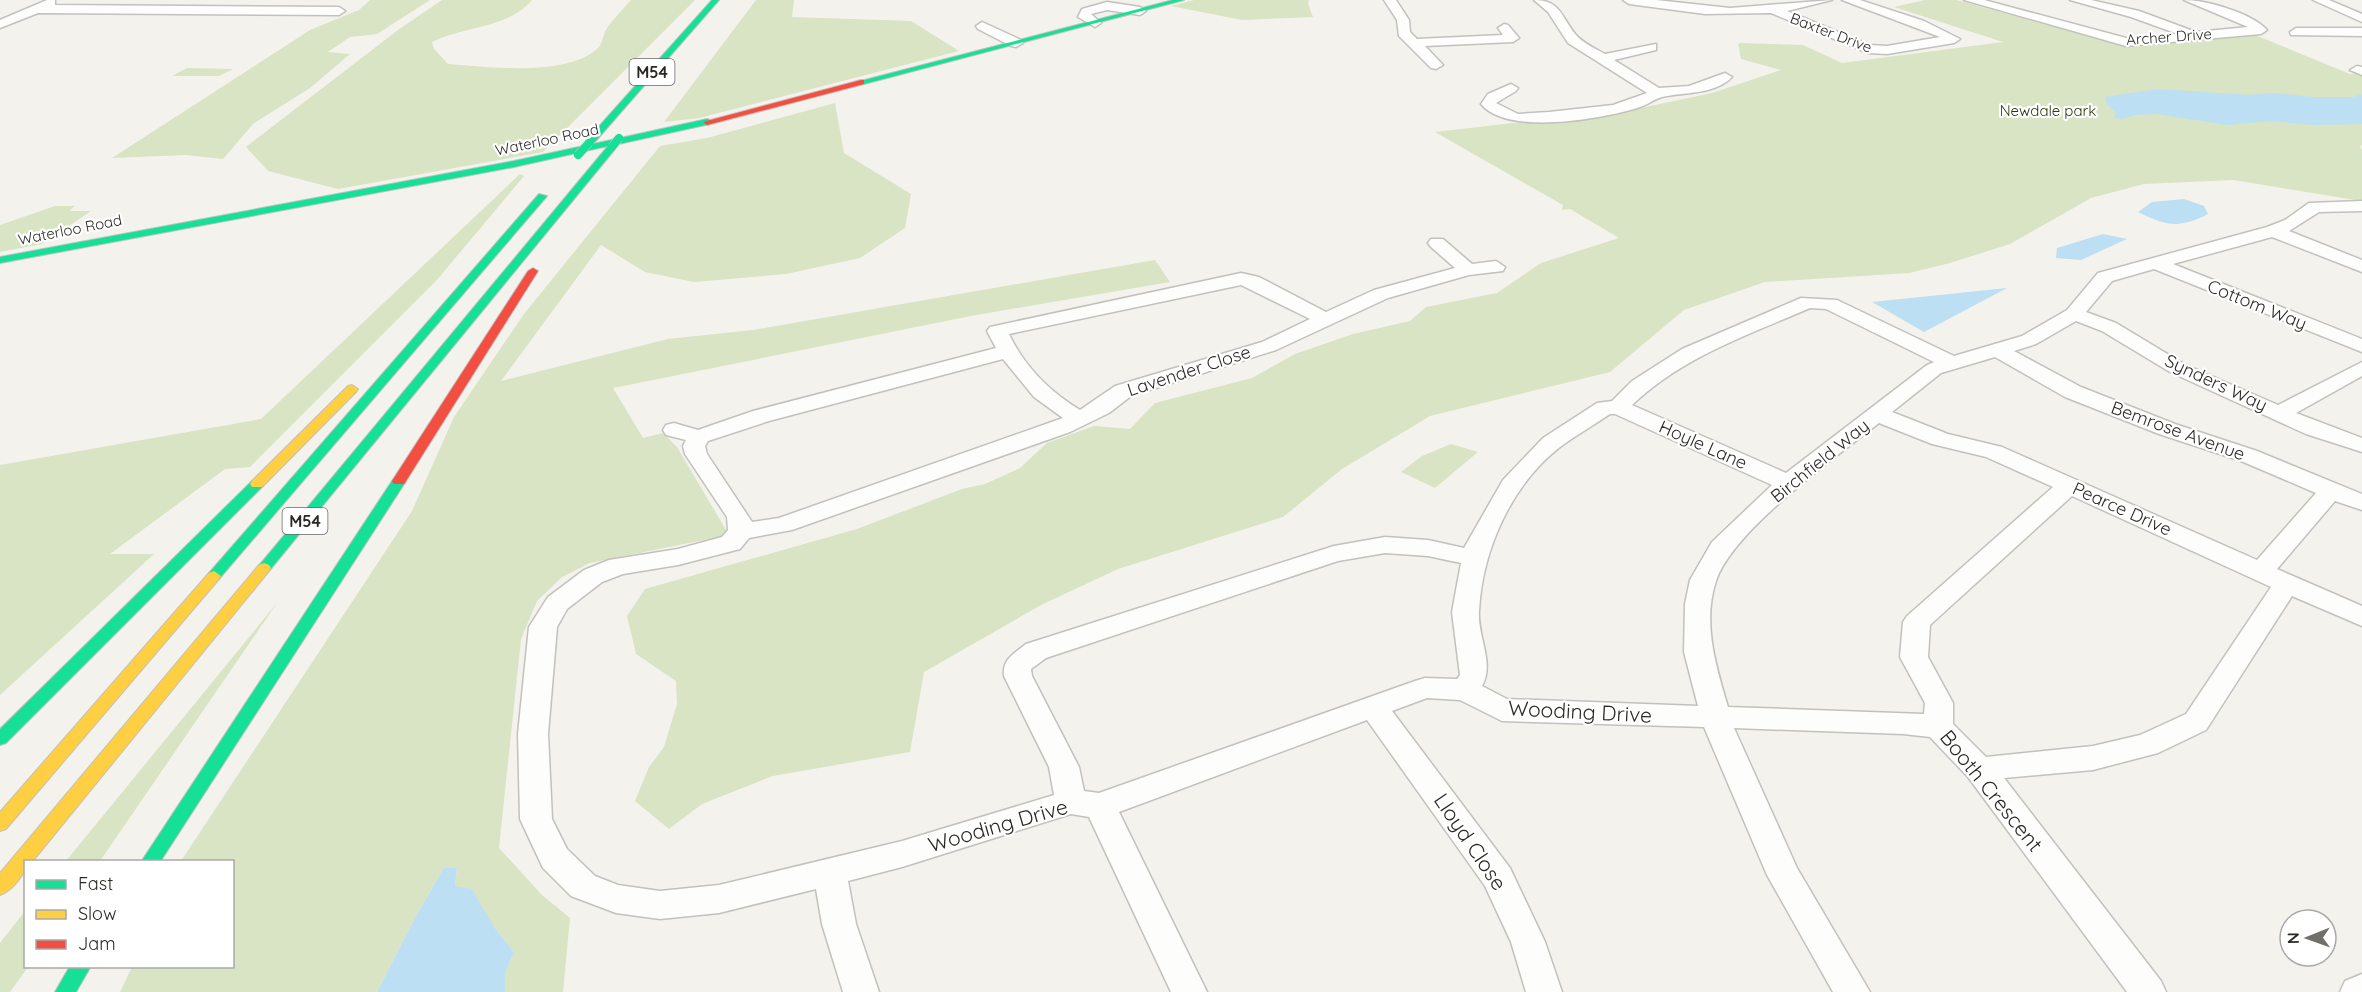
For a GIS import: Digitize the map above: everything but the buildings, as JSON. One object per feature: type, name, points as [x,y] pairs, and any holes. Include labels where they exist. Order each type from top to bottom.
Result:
[{"type":"main road","name":"M54","points":[[564,171],[716,0]]},
{"type":"main road","name":"Waterloo Road","points":[[0,260],[514,164],[746,114],[1016,43],[1094,16],[1140,11],[1181,0]]},
{"type":"main road","name":"M54","points":[[0,887],[634,120]]},
{"type":"main road","name":"M54","points":[[151,860],[466,379],[540,258],[613,146]]},
{"type":"main road","name":"M54","points":[[0,824],[550,187]]},
{"type":"main road","name":"M54","points":[[381,361],[523,219]]},
{"type":"main road","points":[[0,740],[364,377]]},
{"type":"main road","points":[[64,992],[80,968]]},
{"type":"street","points":[[0,24],[58,0]]},
{"type":"street","points":[[153,9],[172,0]]},
{"type":"street","points":[[1074,0],[1094,16]]},
{"type":"street","points":[[1390,0],[1403,20],[1404,33],[1436,65]]},
{"type":"street","points":[[1542,0],[1554,10],[1573,40],[1656,93],[1691,90],[1722,74],[1744,78]]},
{"type":"street","points":[[1629,0],[1715,11],[1774,10],[1826,0]]},
{"type":"street","name":"Baxter Drive","points":[[1774,10],[1868,49],[1887,50],[1954,39],[1920,24],[1848,0]]},
{"type":"street","name":"Archer Drive","points":[[1970,0],[2126,42],[2261,30],[2248,22],[2190,0]]},
{"type":"street","points":[[2076,0],[2134,14],[2197,36]]},
{"type":"street","points":[[2319,0],[2362,18]]},
{"type":"street","points":[[2032,16],[2089,4]]},
{"type":"street","points":[[37,9],[339,12]]},
{"type":"street","points":[[982,26],[1016,43]]},
{"type":"street","points":[[2281,27],[2302,35],[2362,32]]},
{"type":"street","points":[[1414,43],[1514,38],[1504,28]]},
{"type":"street","points":[[1603,59],[1639,48]]},
{"type":"street","points":[[1511,88],[1493,97],[1488,104],[1502,113],[1517,118],[1628,108],[1650,101],[1656,93]]},
{"type":"street","name":"Birchfield Way","points":[[1852,992],[1784,874],[1715,718],[1698,652],[1698,604],[1702,580],[1722,548],[1788,483],[1934,369],[1968,356],[2029,340],[2074,314],[2105,277],[2152,262],[2273,231],[2291,224],[2315,207],[2362,206]]},
{"type":"street","points":[[2273,231],[2362,266]]},
{"type":"street","points":[[1437,243],[1468,270]]},
{"type":"street","name":"Cottom Way","points":[[2152,262],[2362,346]]},
{"type":"street","name":"Lavender Close","points":[[741,531],[783,525],[1062,427],[1101,408],[1123,391],[1269,346],[1381,294],[1468,270],[1496,267]]},
{"type":"street","points":[[1078,418],[1058,408],[1006,352],[997,331],[1241,279],[1252,281],[1326,320]]},
{"type":"street","points":[[1465,690],[1474,675],[1465,612],[1476,549],[1511,485],[1551,442],[1605,408],[1618,407],[1640,386],[1689,353],[1808,302],[1830,304],[1952,363]]},
{"type":"street","name":"Synders Way","points":[[2074,314],[2109,327],[2177,368],[2279,413],[2362,445]]},
{"type":"street","name":"Bemrose Avenue","points":[[1997,350],[2073,392],[2167,429],[2249,456],[2330,492],[2362,503]]},
{"type":"street","points":[[674,430],[699,436],[761,416],[1006,352]]},
{"type":"street","points":[[2279,413],[2362,368]]},
{"type":"street","name":"Hoyle Lane","points":[[1618,407],[1788,483]]},
{"type":"street","name":"Pearce Drive","points":[[1878,414],[1940,439],[1994,452],[2362,617]]},
{"type":"street","points":[[699,436],[694,446],[696,454],[739,517],[741,531]]},
{"type":"street","name":"Booth Crescent","points":[[2069,486],[1917,622],[1914,657],[1939,703],[1938,727],[1979,769],[2148,992]]},
{"type":"street","points":[[2261,571],[2330,492]]},
{"type":"street","name":"Wooding Drive","points":[[741,531],[731,543],[678,557],[618,566],[593,576],[576,586],[557,603],[543,627],[533,734],[536,819],[555,858],[583,886],[616,899],[660,905],[719,899],[830,873],[1086,804],[1425,688],[1465,690],[1502,710],[1903,723],[1938,727]]},
{"type":"street","points":[[1189,992],[1064,767],[1018,676],[1017,666],[1036,651],[1334,554],[1385,545],[1428,548],[1474,558]]},
{"type":"street","points":[[1979,769],[2093,758],[2148,745],[2196,722],[2288,583]]},
{"type":"street","name":"Lloyd Close","points":[[1372,705],[1498,878],[1528,942],[1544,992]]},
{"type":"street","points":[[830,873],[839,924],[861,992]]},
{"type":"street","points":[[2358,992],[2362,990]]},
{"type":"green space","points":[[370,0],[430,0],[377,34],[350,37],[328,52],[350,54],[310,88],[253,124],[223,159],[186,155],[112,158],[310,30],[359,10]]},
{"type":"green space","points":[[442,0],[532,0],[511,16],[432,42],[434,49],[448,64],[526,68],[566,64],[583,58],[597,49],[607,28],[631,0],[695,0],[543,152],[338,189],[268,171],[246,147],[398,30]]},
{"type":"green space","points":[[756,0],[794,0],[792,17],[911,21],[959,51],[699,118],[664,122]]},
{"type":"green space","points":[[1194,0],[1309,0],[1308,4],[1313,17],[1242,20],[1171,6]]},
{"type":"green space","name":"Newdale park","points":[[1925,0],[1956,0],[2106,41],[2136,46],[2255,35],[2350,74],[2362,72],[2362,145],[2360,146],[2362,150],[2362,201],[2233,180],[2144,184],[2091,198],[2010,244],[1950,263],[1909,273],[1765,282],[1684,310],[1610,372],[1430,416],[1342,469],[1283,517],[1118,569],[1041,605],[924,672],[910,752],[773,776],[702,804],[669,829],[635,801],[649,767],[664,747],[677,704],[676,681],[636,654],[627,616],[645,589],[857,529],[962,489],[985,484],[1020,468],[1047,443],[1094,426],[1130,429],[1155,403],[1252,378],[1295,354],[1353,334],[1410,321],[1426,307],[1497,293],[1541,263],[1619,238],[1570,209],[1562,210],[1563,205],[1435,132],[1641,108],[1712,93],[1781,70],[1741,59],[1738,44],[1741,43],[1803,45],[1842,63],[2003,42],[1894,7]]},
{"type":"green space","points":[[187,68],[233,69],[219,76],[172,76]]},
{"type":"green space","points":[[835,103],[844,153],[911,194],[905,228],[860,258],[786,274],[694,282],[645,272],[601,245],[501,381],[668,339],[753,330],[1155,260],[1170,282],[976,315],[613,388],[643,438],[663,433],[677,447],[729,535],[590,563],[562,577],[537,601],[521,639],[499,848],[542,895],[570,918],[563,992],[505,992],[506,971],[514,952],[455,886],[457,869],[444,868],[417,914],[377,992],[120,992],[132,968],[234,968],[234,860],[182,860],[412,511],[454,417],[524,314],[660,146],[707,138]]},
{"type":"green space","points":[[520,174],[524,176],[436,281],[250,467],[225,469],[110,554],[154,554],[0,695],[0,465],[261,419]]},
{"type":"green space","points":[[55,206],[75,206],[69,211],[91,211],[42,244],[0,252],[0,225]]},
{"type":"green space","points":[[1451,444],[1478,452],[1435,488],[1401,472],[1422,456]]},
{"type":"green space","points":[[277,603],[101,860],[67,860]]},
{"type":"green space","points":[[24,912],[24,968],[27,968],[10,992],[0,992],[0,943]]},
{"type":"water","points":[[2158,89],[2249,95],[2273,93],[2314,97],[2353,97],[2362,94],[2362,124],[2314,125],[2271,121],[2228,125],[2157,114],[2134,115],[2122,119],[2114,117],[2116,113],[2107,104],[2105,97]]},
{"type":"water","points":[[2184,199],[2204,206],[2208,214],[2189,222],[2173,224],[2138,212],[2152,202]]},
{"type":"water","points":[[2103,234],[2127,239],[2081,260],[2056,258],[2057,248]]},
{"type":"water","points":[[2007,288],[1924,332],[1872,302]]},
{"type":"water","points":[[444,868],[457,868],[455,886],[472,889],[494,927],[514,952],[506,971],[505,992],[377,992],[417,914]]},
{"type":"traffic: fast","points":[[589,143],[716,0]]},
{"type":"traffic: fast","points":[[861,82],[1181,0]]},
{"type":"traffic: fast","points":[[0,260],[514,164],[707,122]]},
{"type":"traffic: fast","points":[[612,147],[619,138]]},
{"type":"traffic: fast","points":[[578,155],[589,143]]},
{"type":"traffic: fast","points":[[264,568],[612,147]]},
{"type":"traffic: fast","points":[[214,576],[542,196]]},
{"type":"traffic: fast","points":[[151,860],[399,481]]},
{"type":"traffic: fast","points":[[0,739],[257,484]]},
{"type":"traffic: fast","points":[[65,992],[80,968]]},
{"type":"traffic: slow","points":[[257,484],[352,389]]},
{"type":"traffic: slow","points":[[0,887],[264,568]]},
{"type":"traffic: slow","points":[[0,824],[214,576]]},
{"type":"traffic: jam","points":[[707,122],[861,82]]},
{"type":"traffic: jam","points":[[399,481],[533,271]]}]
